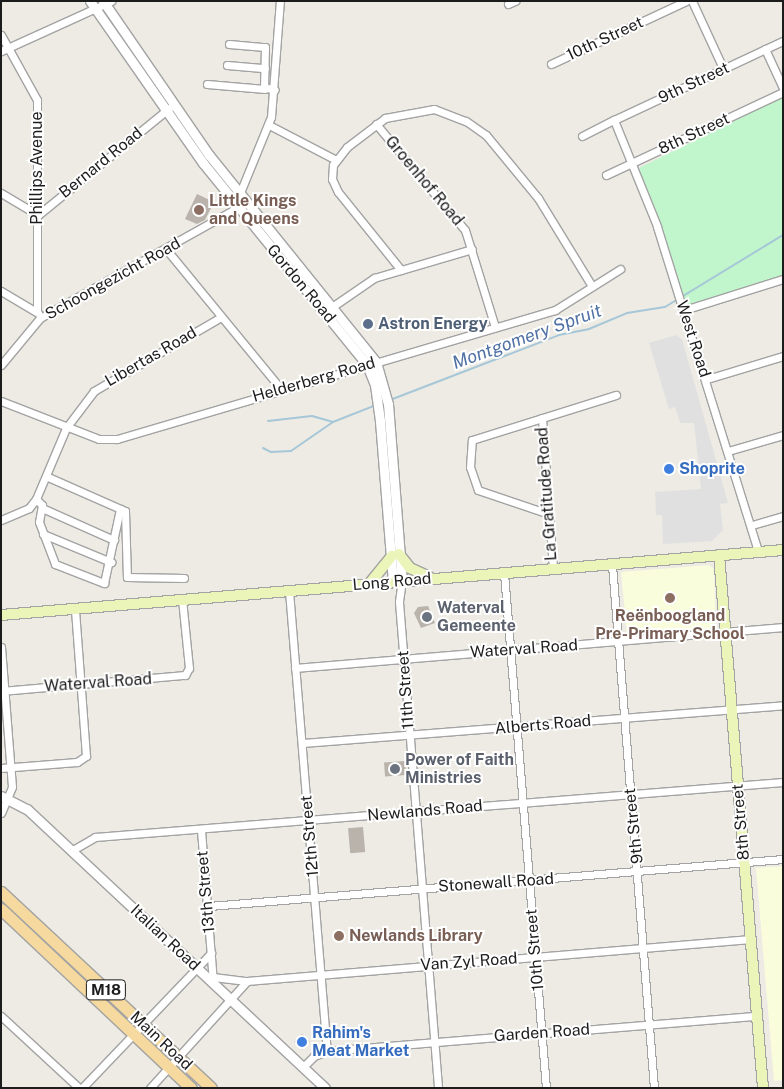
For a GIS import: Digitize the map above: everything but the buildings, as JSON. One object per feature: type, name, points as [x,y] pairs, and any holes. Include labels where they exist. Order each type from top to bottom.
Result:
[{"type":"main road","name":"Long Road","points":[[1,615],[370,584],[398,580],[612,565],[783,550]]},
{"type":"main road","points":[[370,584],[395,555],[410,568],[432,579]]},
{"type":"main road","name":"8th Street","points":[[719,556],[762,1088]]},
{"type":"main road","name":"Main Road","points":[[1,892],[211,1088]]},
{"type":"main road","name":"Main Road","points":[[1,909],[191,1088]]},
{"type":"street","name":"Gordon Road","points":[[90,1],[166,110],[236,205],[376,362],[387,401],[395,555]]},
{"type":"street","points":[[236,205],[269,125],[275,90],[280,1]]},
{"type":"street","name":"10th Street","points":[[551,64],[686,1]]},
{"type":"street","points":[[692,1],[723,68]]},
{"type":"street","name":"Gordon Road","points":[[106,3],[174,104],[329,309],[367,365],[378,405],[398,580]]},
{"type":"street","points":[[1,51],[96,11],[106,3]]},
{"type":"street","name":"Phillips Avenue","points":[[1,35],[10,48],[37,100],[37,310]]},
{"type":"street","name":"9th Street","points":[[582,136],[783,41]]},
{"type":"street","points":[[229,44],[265,47],[265,88]]},
{"type":"street","points":[[765,49],[783,88]]},
{"type":"street","points":[[227,66],[265,68]]},
{"type":"street","points":[[207,84],[275,90]]},
{"type":"street","name":"8th Street","points":[[606,175],[783,92]]},
{"type":"street","name":"Bernard Road","points":[[38,215],[174,104]]},
{"type":"street","points":[[401,270],[338,192],[332,179],[336,160],[376,124],[392,115],[434,109],[477,127],[538,198],[592,286]]},
{"type":"street","name":"West Road","points":[[614,120],[633,163],[707,379],[752,525],[758,551]]},
{"type":"street","name":"Groenhof Road","points":[[376,124],[465,230],[495,327]]},
{"type":"street","points":[[269,125],[336,160]]},
{"type":"street","points":[[1,193],[38,215]]},
{"type":"street","name":"Schoongezicht Road","points":[[1,365],[40,318],[228,215],[236,205]]},
{"type":"street","points":[[166,249],[281,389]]},
{"type":"street","points":[[329,309],[364,282],[472,249]]},
{"type":"street","name":"Helderberg Road","points":[[1,401],[99,440],[117,439],[281,389],[555,310],[620,269]]},
{"type":"street","points":[[681,303],[783,279]]},
{"type":"street","points":[[1,291],[37,310],[40,318]]},
{"type":"street","name":"Libertas Road","points":[[1,520],[29,508],[36,499],[48,477],[66,428],[85,400],[107,381],[221,317]]},
{"type":"street","points":[[707,379],[783,356]]},
{"type":"street","points":[[549,514],[478,490],[469,457],[475,436],[616,395]]},
{"type":"street","name":"La Gratitude Road","points":[[542,418],[553,569]]},
{"type":"street","points":[[728,451],[783,435]]},
{"type":"street","points":[[48,477],[120,509],[127,514],[127,577],[184,578]]},
{"type":"street","points":[[36,499],[42,508],[114,540]]},
{"type":"street","points":[[42,508],[39,519],[56,566],[104,583],[111,562],[120,509]]},
{"type":"street","points":[[752,525],[783,516]]},
{"type":"street","points":[[43,534],[111,562]]},
{"type":"street","name":"9th Street","points":[[612,565],[638,870],[654,1088]]},
{"type":"street","name":"10th Street","points":[[504,573],[546,1088]]},
{"type":"street","name":"11th Street","points":[[398,580],[438,1088]]},
{"type":"street","name":"12th Street","points":[[289,591],[327,1051]]},
{"type":"street","name":"Waterval Road","points":[[3,690],[81,683],[178,678],[188,668],[182,599]]},
{"type":"street","points":[[1,768],[77,762],[84,759],[87,750],[75,609]]},
{"type":"street","name":"Waterval Road","points":[[295,668],[783,627]]},
{"type":"street","points":[[1,647],[3,690],[11,767],[1,813]]},
{"type":"street","name":"Alberts Road","points":[[303,744],[783,705]]},
{"type":"street","name":"Newlands Road","points":[[72,852],[95,837],[416,813],[783,782]]},
{"type":"street","name":"Italian Road","points":[[6,797],[72,852],[196,967],[213,980],[326,1088]]},
{"type":"street","name":"13th Street","points":[[201,830],[213,980]]},
{"type":"street","name":"Stonewall Road","points":[[208,906],[783,859]]},
{"type":"street","name":"Van Zyl Road","points":[[213,980],[247,981],[321,973],[750,939]]},
{"type":"street","name":"13th Street","points":[[82,1088],[196,967],[211,954]]},
{"type":"street","points":[[150,1088],[247,981]]},
{"type":"street","points":[[1,1016],[79,1088]]},
{"type":"street","name":"Garden Road","points":[[327,1051],[757,1016]]},
{"type":"street","points":[[303,1067],[314,1056],[327,1051]]},
{"type":"shaded area","points":[[676,335],[682,339],[728,503],[720,504],[723,530],[712,541],[663,544],[662,515],[656,515],[655,492],[701,489],[694,423],[680,423],[675,407],[669,409],[649,343]]},
{"type":"shaded area","name":"Reënboogland Pre-Primary School","points":[[709,565],[714,569],[716,628],[627,634],[621,572]]},
{"type":"shaded area","points":[[783,866],[783,1080],[774,1081],[756,868]]},
{"type":"green space","points":[[783,97],[783,277],[684,308],[639,168]]},
{"type":"waterway","name":"Montgomery Spruit","points":[[390,400],[559,335],[589,329],[627,313],[665,307],[783,235]]},
{"type":"waterway","name":"Montgomery Spruit","points":[[268,421],[312,416],[333,422],[376,405]]},
{"type":"waterway","points":[[263,448],[271,452],[291,451],[333,422]]},
{"type":"place","name":"Little Kings and Queens","points":[[199,210]]},
{"type":"place","name":"Astron Energy","points":[[368,324]]},
{"type":"place","name":"Shoprite","points":[[669,469]]},
{"type":"place","name":"Reënboogland Pre-Primary School","points":[[670,598]]},
{"type":"place","name":"Waterval Gemeente","points":[[427,617]]},
{"type":"place","name":"Power of Faith Ministries","points":[[395,769]]},
{"type":"place","name":"Newlands Library","points":[[339,936]]},
{"type":"place","name":"Rahim's Meat Market","points":[[302,1042]]}]
